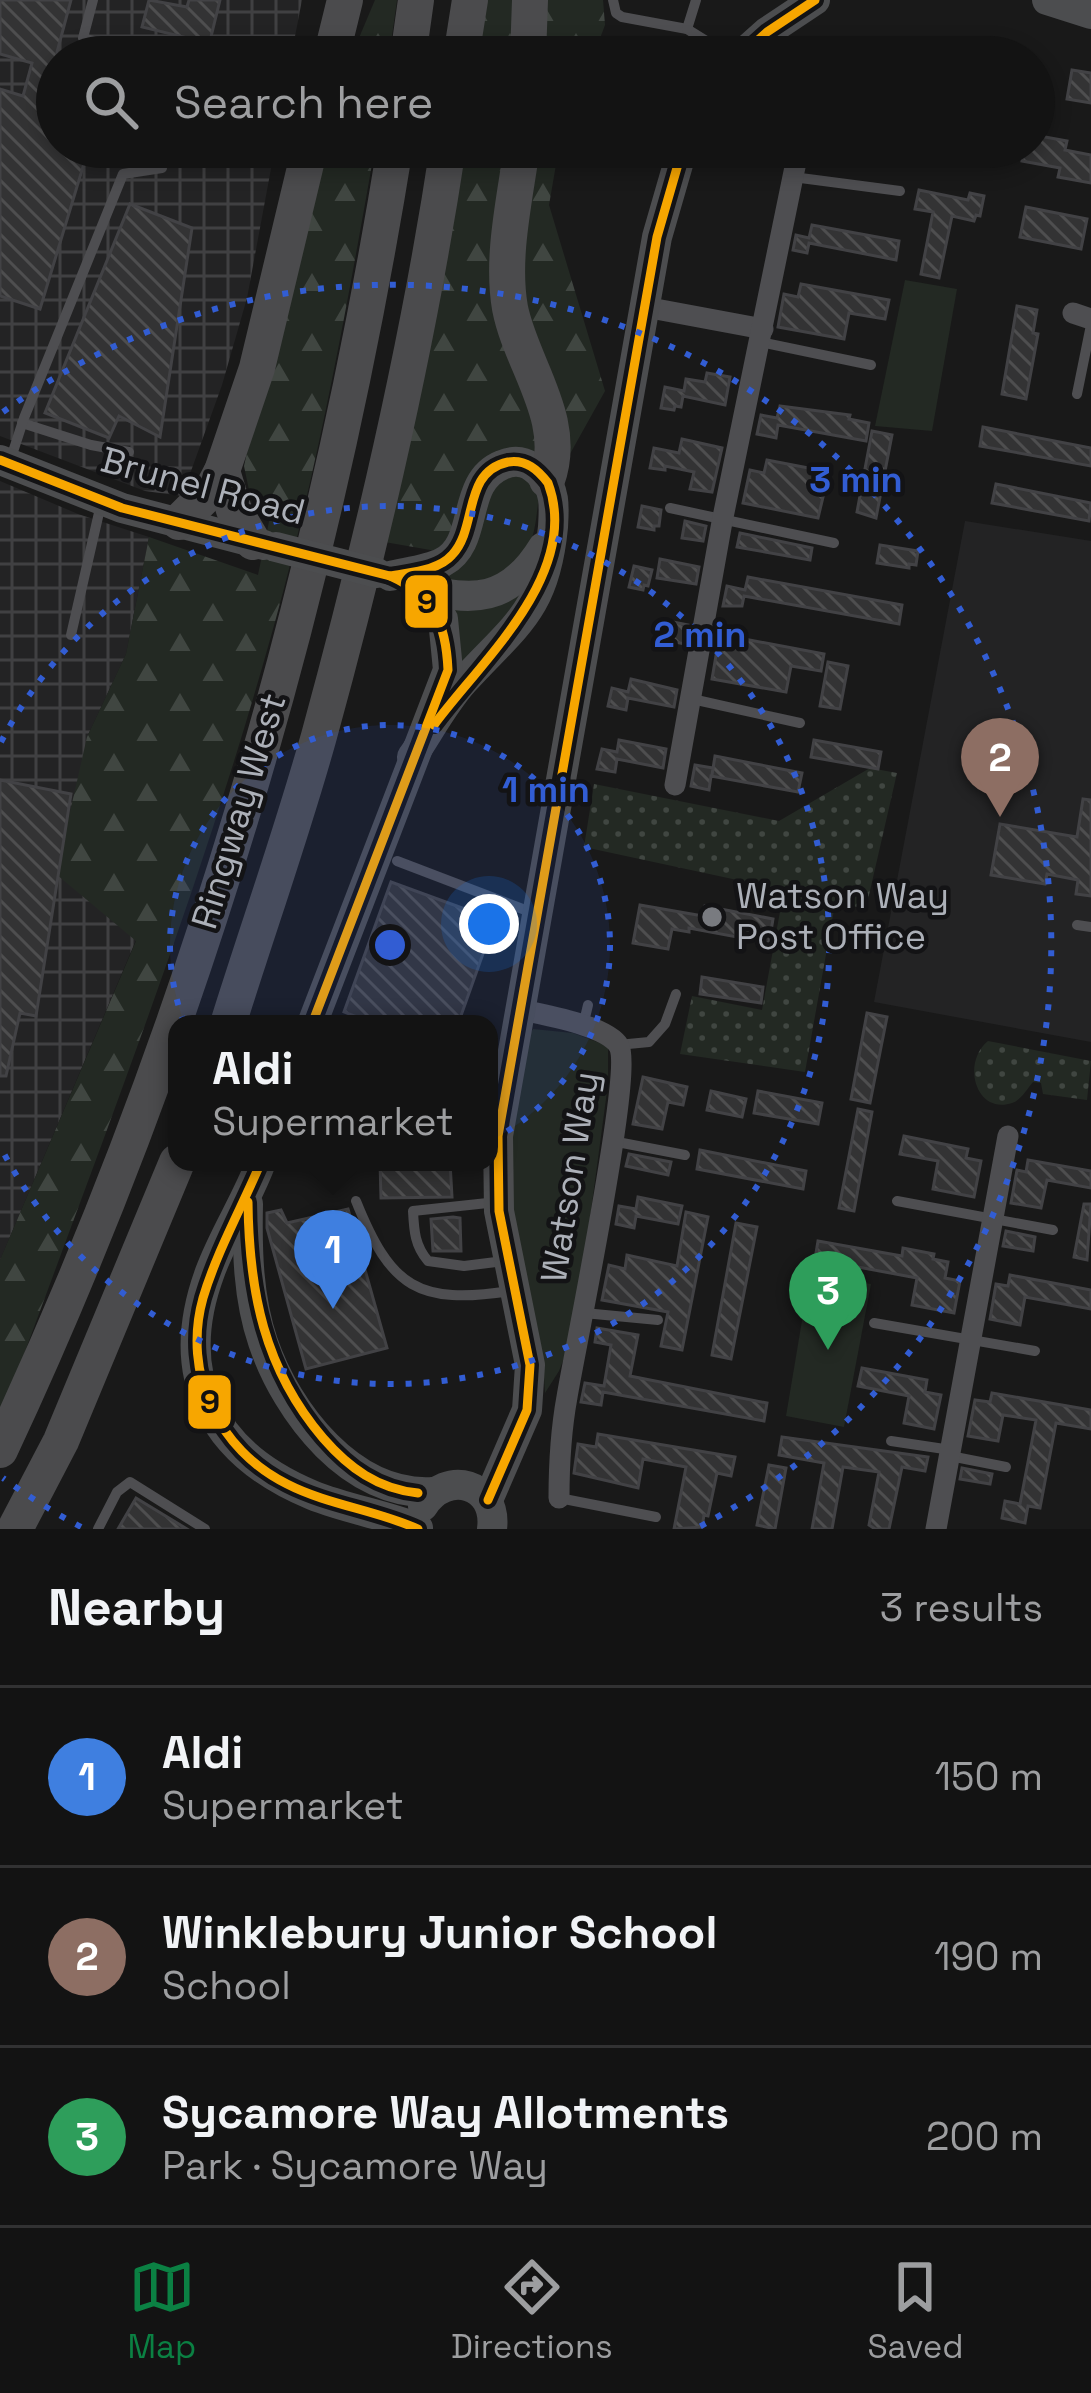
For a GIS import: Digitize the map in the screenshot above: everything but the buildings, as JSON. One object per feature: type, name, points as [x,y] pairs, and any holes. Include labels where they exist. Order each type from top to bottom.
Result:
[{"type":"main road","points":[[337,36],[345,0]]},
{"type":"main road","points":[[411,36],[416,0]]},
{"type":"main road","points":[[464,36],[470,0]]},
{"type":"main road","points":[[529,36],[530,0]]},
{"type":"main road","points":[[179,522],[213,488],[222,471],[257,368],[305,168]]},
{"type":"main road","name":"Ringway West","points":[[172,1015],[232,844],[328,491],[391,168]]},
{"type":"main road","name":"Ringway West","points":[[231,1015],[318,739],[396,429],[444,168]]},
{"type":"main road","points":[[519,168],[510,242],[510,310],[534,367],[551,432],[553,459],[547,480]]},
{"type":"main road","points":[[222,471],[233,510],[264,544]]},
{"type":"main road","name":"Ringway West","points":[[0,1450],[124,1154],[168,1028]]},
{"type":"main road","points":[[15,1529],[61,1441],[173,1171]]},
{"type":"street","points":[[762,36],[815,0]]},
{"type":"street","points":[[1047,0],[1091,14]]},
{"type":"street","points":[[248,1198],[247,1262],[263,1341],[297,1409],[360,1474],[392,1490],[446,1487],[493,1520],[501,1463],[527,1410],[530,1365],[499,1202],[498,1084],[536,914],[657,237],[677,168]]},
{"type":"street","points":[[675,785],[722,522],[795,169]]},
{"type":"street","points":[[645,307],[761,335]]},
{"type":"street","points":[[315,1015],[412,757],[448,670],[443,619],[425,577],[456,549],[483,476],[514,460],[547,480],[554,497],[541,585],[522,619],[462,682],[412,757]]},
{"type":"street","name":"Brunel Road","points":[[5,462],[91,504],[384,574],[425,577],[470,596],[502,590],[524,575],[552,531]]},
{"type":"street","name":"Watson Way","points":[[518,1009],[585,1016],[618,1045],[622,1059],[566,1403],[559,1498]]},
{"type":"street","points":[[936,1529],[1008,1136]]},
{"type":"street","points":[[258,1171],[211,1270],[194,1329],[198,1374],[216,1426],[254,1464],[284,1483],[418,1529],[425,1501],[478,1466],[528,1389]]},
{"type":"lane","points":[[84,36],[93,0]]},
{"type":"lane","points":[[613,0],[622,17],[687,28],[701,36]]},
{"type":"lane","points":[[687,28],[697,0]]},
{"type":"lane","points":[[5,462],[123,174],[162,168]]},
{"type":"lane","points":[[795,169],[900,191]]},
{"type":"lane","points":[[1077,394],[1085,319]]},
{"type":"lane","points":[[761,335],[872,365]]},
{"type":"lane","points":[[22,423],[129,452]]},
{"type":"lane","points":[[71,635],[91,504]]},
{"type":"lane","points":[[670,508],[834,543]]},
{"type":"lane","points":[[690,699],[800,723]]},
{"type":"lane","points":[[397,861],[536,914]]},
{"type":"lane","points":[[1077,925],[1091,927]]},
{"type":"lane","points":[[618,1045],[649,1042],[665,1024],[676,994]]},
{"type":"lane","points":[[612,1141],[685,1155]]},
{"type":"lane","points":[[356,1201],[389,1266],[417,1287],[434,1295],[461,1298],[511,1275]]},
{"type":"lane","points":[[897,1201],[1054,1230]]},
{"type":"lane","points":[[499,1202],[413,1211],[414,1226],[418,1250],[428,1262],[511,1275]]},
{"type":"lane","points":[[582,1313],[658,1320]]},
{"type":"lane","points":[[874,1322],[1035,1351]]},
{"type":"lane","points":[[891,1441],[1006,1467]]},
{"type":"lane","points":[[98,1529],[117,1492],[130,1482],[205,1529]]},
{"type":"lane","points":[[559,1498],[656,1517]]},
{"type":"shaded area","points":[[0,0],[302,0],[295,36],[36,36],[36,168],[271,168],[247,298],[182,496],[145,491],[0,436]]},
{"type":"shaded area","points":[[0,481],[149,537],[126,654],[87,737],[136,940],[0,1260]]},
{"type":"shaded area","points":[[965,521],[1091,541],[1091,1042],[874,1002]]},
{"type":"green space","points":[[375,0],[397,0],[392,36],[360,36]]},
{"type":"green space","points":[[475,0],[603,0],[601,36],[470,36]]},
{"type":"green space","points":[[311,168],[371,168],[334,370],[297,537],[256,689],[162,977],[0,1409],[0,1260],[136,941],[56,874],[87,737],[126,654],[149,537],[258,575],[271,512],[249,490],[244,466]]},
{"type":"green space","points":[[451,168],[555,168],[549,205],[605,391],[561,470],[506,454],[442,552],[379,541]]},
{"type":"green space","points":[[905,280],[957,289],[932,431],[875,426]]},
{"type":"green space","points":[[524,475],[539,495],[534,532],[523,556],[490,578],[464,581],[438,576],[494,479]]},
{"type":"green space","points":[[529,586],[463,668],[444,599]]},
{"type":"green space","points":[[870,768],[897,773],[866,908],[835,904],[805,1072],[680,1054],[692,996],[762,1010],[784,890],[584,847],[594,784],[779,821]]},
{"type":"green space","points":[[533,1029],[573,1033],[608,1046],[608,1084],[582,1278],[582,1313],[545,1393],[505,1174],[524,1044]]},
{"type":"green space","points":[[988,1041],[1091,1061],[1087,1100],[1043,1094],[1041,1083],[1033,1082],[1012,1103],[989,1101],[976,1085],[974,1073],[980,1050]]},
{"type":"green space","points":[[810,1273],[871,1284],[844,1427],[786,1416]]},
{"type":"transit line","name":"9","points":[[763,36],[815,0]]},
{"type":"transit line","name":"9","points":[[498,1136],[657,237],[677,168]]},
{"type":"transit line","name":"9","points":[[0,460],[122,508],[390,576],[417,593],[435,613],[448,670],[315,1015]]},
{"type":"transit line","name":"9","points":[[390,576],[432,568],[452,555],[477,489],[493,468],[520,462],[548,483],[555,517],[551,550],[539,582],[500,644],[434,725]]},
{"type":"transit line","name":"9","points":[[488,1500],[527,1410],[530,1365],[499,1211],[498,1136]]},
{"type":"transit line","name":"9","points":[[257,1171],[203,1298],[198,1354],[211,1406],[242,1451],[287,1484],[418,1529]]},
{"type":"transit line","name":"9","points":[[248,1202],[257,1298],[287,1385],[343,1459],[377,1482],[418,1493]]},
{"type":"place","name":"Winklebury Junior School","points":[[1000,817]]},
{"type":"place","name":"Watson Way Post Office","points":[[712,917]]},
{"type":"place","name":"Aldi","points":[[333,1309]]},
{"type":"place","name":"Sycamore Way Allotments","points":[[828,1350]]}]
